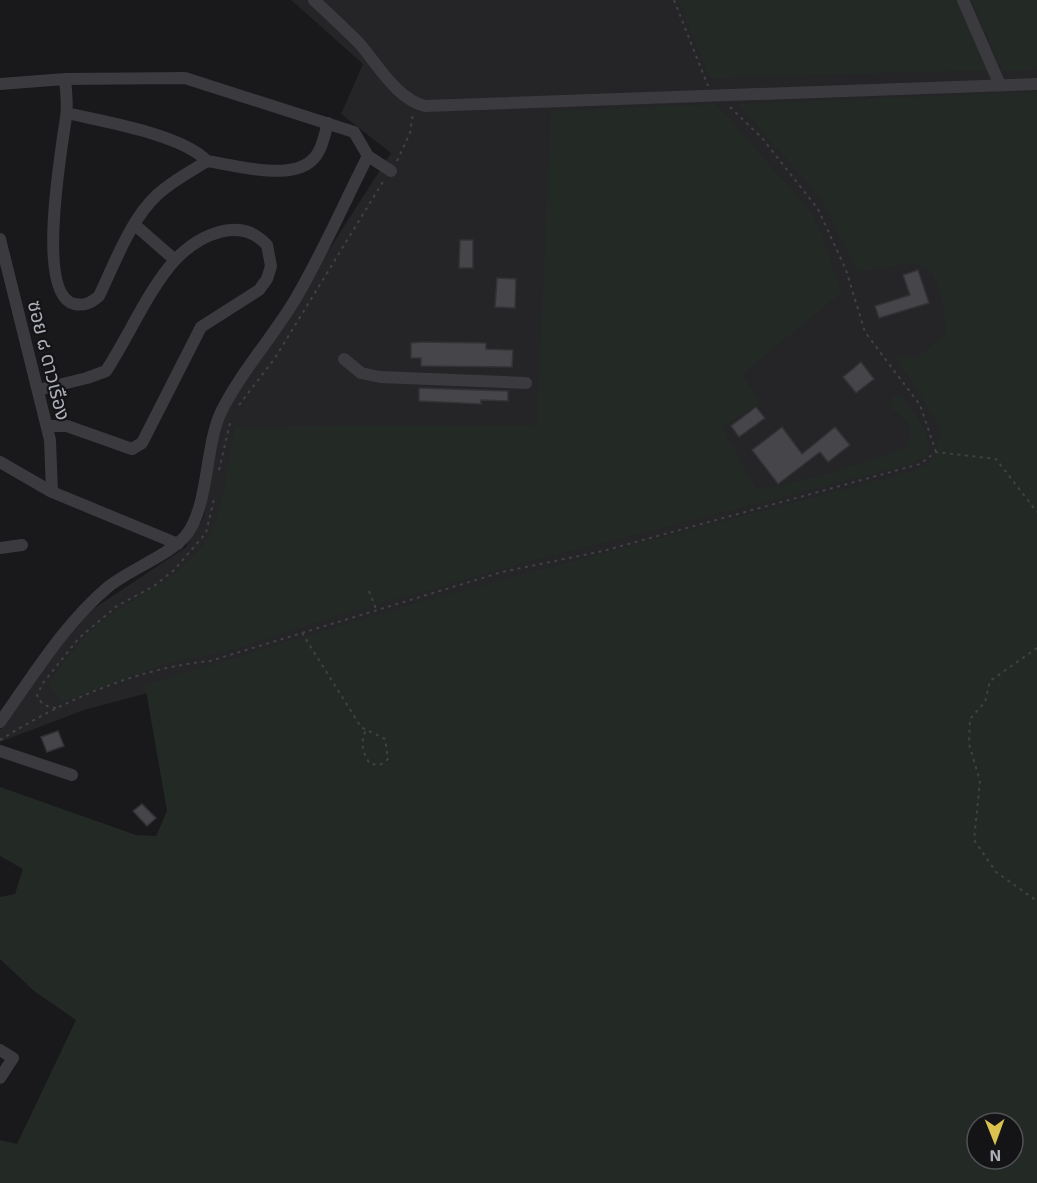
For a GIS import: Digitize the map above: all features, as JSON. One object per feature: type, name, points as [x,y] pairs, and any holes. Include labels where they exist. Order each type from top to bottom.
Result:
[{"type":"street","points":[[314,0],[357,41],[405,97],[415,104],[425,106],[1037,84]]},
{"type":"street","points":[[963,0],[1000,85]]},
{"type":"street","points":[[0,84],[65,80],[185,78],[354,132],[368,156],[391,171]]},
{"type":"street","points":[[65,80],[67,113],[53,216],[55,269],[59,287],[69,303],[80,305],[91,303],[99,296],[135,225],[154,197],[207,161]]},
{"type":"street","points":[[67,113],[131,128],[186,146],[196,150],[207,161],[270,171],[286,171],[311,162],[320,149],[328,123]]},
{"type":"street","points":[[0,722],[83,611],[108,587],[135,567],[178,544],[193,525],[220,414],[251,360],[296,299],[368,156]]},
{"type":"street","points":[[135,225],[175,260]]},
{"type":"street","points":[[38,390],[87,378],[106,370],[175,260],[197,242],[217,231],[236,229],[251,232],[267,245],[271,266],[267,279],[259,290],[201,327],[142,443],[132,449],[67,426],[47,426]]},
{"type":"street","name":"ซอย ๘ ดาวเรือง","points":[[0,238],[47,426],[53,467],[52,492]]},
{"type":"street","points":[[344,359],[361,373],[380,377],[526,383]]},
{"type":"street","points":[[0,462],[52,492],[178,544]]},
{"type":"street","points":[[0,548],[22,544]]},
{"type":"street","points":[[0,751],[72,775]]},
{"type":"street","points":[[0,1050],[13,1058],[0,1078]]},
{"type":"path","points":[[674,0],[717,97],[762,138],[818,209],[846,270],[866,332],[920,405],[936,452]]},
{"type":"path","points":[[237,408],[275,358],[330,271],[373,194],[391,171],[410,133],[415,104]]},
{"type":"path","points":[[218,481],[231,416]]},
{"type":"path","points":[[0,740],[57,708],[124,681],[184,663],[210,661],[502,572],[603,551],[920,464],[936,452],[996,459],[1037,512]]},
{"type":"path","points":[[57,708],[50,708],[39,700],[37,695],[44,683],[79,638],[117,606],[153,586],[174,570],[206,533],[215,492]]},
{"type":"path","points":[[369,591],[376,609]]},
{"type":"path","points":[[302,633],[361,727],[366,729],[385,739],[388,759],[380,765],[370,764],[362,751],[361,741],[366,729]]},
{"type":"path","points":[[1037,648],[990,681],[985,702],[970,719],[969,744],[980,781],[974,840],[996,872],[1037,901]]},
{"type":"shaded area","points":[[291,0],[1037,0],[1037,256],[961,459],[938,483],[84,710],[0,742],[0,730],[22,696],[87,613],[186,547],[204,516],[219,421],[391,153],[341,114],[363,64]]},
{"type":"shaded area","points":[[678,0],[959,0],[989,70],[710,78]]},
{"type":"shaded area","points":[[972,0],[1037,0],[1037,69],[1002,71]]},
{"type":"shaded area","points":[[1037,92],[1037,1183],[0,1183],[0,1140],[17,1144],[76,1020],[34,991],[0,959],[0,897],[15,894],[23,869],[0,856],[0,787],[136,835],[156,836],[167,811],[145,685],[423,601],[912,471],[936,458],[940,428],[896,357],[917,357],[946,334],[941,293],[933,274],[918,264],[858,272],[819,196],[738,104]]},
{"type":"shaded area","points":[[716,104],[811,212],[822,235],[841,293],[742,374],[760,402],[722,428],[757,490],[824,475],[907,448],[911,432],[906,421],[890,407],[893,396],[902,397],[922,424],[928,439],[928,455],[908,465],[523,563],[336,616],[225,652],[167,663],[62,702],[49,685],[77,646],[112,614],[173,575],[203,545],[221,504],[235,427],[537,425],[551,111]]},
{"type":"building","points":[[460,240],[473,240],[473,268],[459,268]]},
{"type":"building","points":[[918,270],[929,303],[879,318],[875,306],[910,295],[903,275]]},
{"type":"building","points":[[497,278],[516,279],[515,308],[495,307]]},
{"type":"building","points":[[411,343],[486,343],[486,349],[513,350],[512,367],[421,366],[421,358],[411,358]]},
{"type":"building","points":[[861,362],[874,379],[856,393],[843,377]]},
{"type":"building","points":[[419,388],[508,391],[508,401],[481,400],[481,404],[419,401]]},
{"type":"building","points":[[756,407],[765,418],[739,437],[731,426]]},
{"type":"building","points":[[782,427],[802,454],[835,427],[850,445],[828,462],[820,452],[778,484],[752,450]]},
{"type":"building","points":[[58,731],[64,746],[47,752],[41,737]]},
{"type":"building","points":[[142,804],[156,818],[147,826],[133,811]]}]
